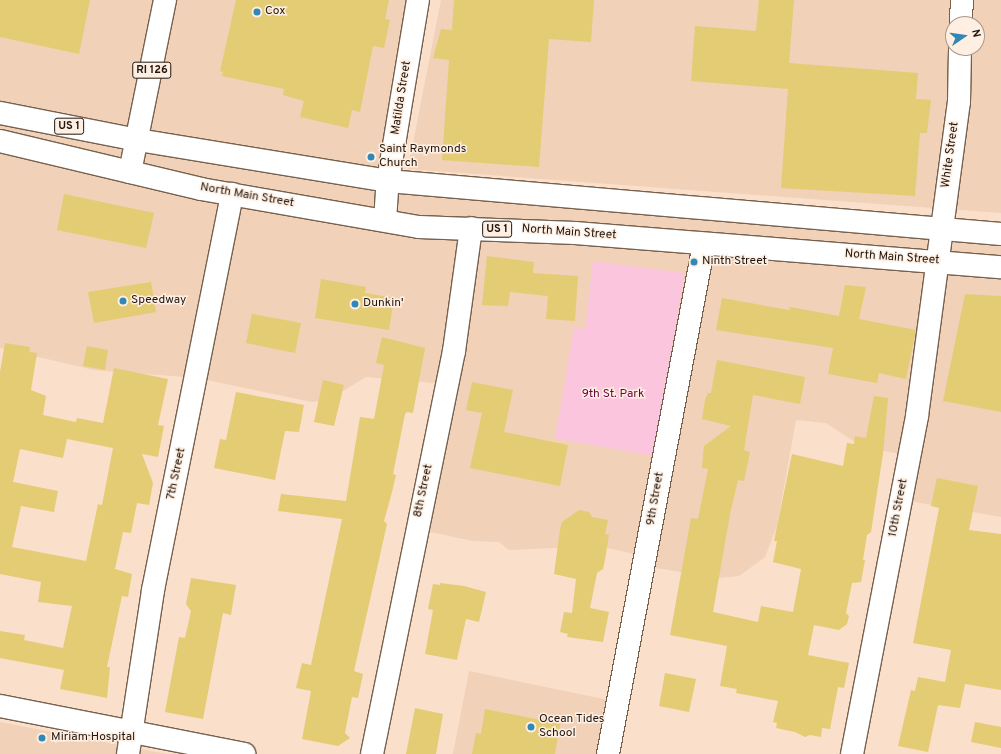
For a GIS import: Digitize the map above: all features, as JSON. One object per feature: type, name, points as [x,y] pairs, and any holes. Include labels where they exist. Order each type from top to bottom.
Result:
[{"type":"street","name":"RI 126","points":[[130,172],[138,140],[165,0]]},
{"type":"street","name":"Matilda Street","points":[[385,220],[388,181],[418,0]]},
{"type":"street","points":[[961,16],[962,0]]},
{"type":"street","name":"White Street","points":[[938,261],[941,229],[959,102],[960,56]]},
{"type":"street","name":"US 1","points":[[0,112],[138,140],[388,181],[1001,234]]},
{"type":"street","name":"North Main Street","points":[[0,141],[130,172],[232,194],[419,227],[471,228],[1001,266]]},
{"type":"street","name":"7th Street","points":[[128,754],[153,590],[232,194]]},
{"type":"street","name":"8th Street","points":[[372,754],[454,351],[471,228]]},
{"type":"street","name":"9th Street","points":[[608,754],[704,244]]},
{"type":"street","name":"10th Street","points":[[852,754],[917,416],[938,261]]},
{"type":"street","points":[[0,706],[244,754]]},
{"type":"shaded area","points":[[0,0],[420,0],[387,183],[1001,232],[1001,517],[904,500],[905,455],[861,446],[826,423],[796,420],[777,526],[765,557],[739,576],[718,578],[650,567],[644,556],[598,546],[509,550],[499,542],[473,541],[411,528],[435,383],[366,377],[328,400],[312,402],[197,378],[94,370],[0,348]]},
{"type":"shaded area","points":[[441,0],[1001,0],[1001,213],[408,169]]},
{"type":"shaded area","name":"Ocean Tides School","points":[[469,671],[608,700],[597,754],[453,754]]},
{"type":"shaded area","name":"Miriam Hospital","points":[[0,722],[167,754],[0,754]]},
{"type":"green space","name":"9th St. Park","points":[[593,261],[685,273],[653,456],[555,438],[574,328],[585,329]]},
{"type":"building","points":[[0,0],[90,0],[79,54],[0,37]]},
{"type":"building","points":[[236,0],[389,0],[385,19],[390,20],[384,48],[373,46],[360,112],[352,110],[348,128],[300,117],[304,101],[283,95],[284,89],[222,76],[223,72],[220,71]]},
{"type":"building","points":[[454,0],[594,0],[591,42],[549,39],[539,167],[442,160],[449,60],[433,58],[441,29],[452,30]]},
{"type":"building","points":[[759,0],[794,0],[789,63],[918,73],[916,99],[931,100],[927,133],[920,133],[915,196],[781,188],[788,89],[691,81],[695,26],[756,31]]},
{"type":"building","points":[[64,194],[154,213],[146,248],[57,230]]},
{"type":"building","points":[[487,256],[534,262],[533,273],[578,276],[575,321],[546,319],[548,296],[510,292],[508,306],[482,305]]},
{"type":"building","name":"Dunkin'","points":[[321,279],[366,287],[365,293],[394,298],[389,330],[315,318]]},
{"type":"building","points":[[151,282],[156,312],[94,323],[88,292]]},
{"type":"building","points":[[845,285],[866,287],[859,319],[916,330],[906,379],[879,373],[877,383],[828,374],[833,348],[716,330],[722,298],[789,310],[790,307],[839,316]]},
{"type":"building","points":[[965,294],[1001,296],[1001,412],[943,401]]},
{"type":"building","points":[[252,314],[301,323],[295,353],[246,343]]},
{"type":"building","points":[[382,337],[425,348],[413,413],[407,412],[405,414],[393,474],[396,475],[384,521],[387,524],[354,671],[363,674],[358,698],[352,697],[345,733],[350,738],[338,746],[302,739],[311,691],[296,688],[302,663],[311,665],[342,519],[278,511],[281,494],[346,501],[360,417],[374,419],[384,365],[376,363]]},
{"type":"building","points":[[5,343],[30,347],[29,352],[37,353],[31,390],[46,396],[43,415],[76,422],[77,418],[103,423],[114,368],[168,379],[158,425],[164,426],[158,457],[142,454],[153,483],[149,505],[137,503],[131,533],[123,532],[115,569],[132,574],[128,597],[122,596],[107,667],[110,667],[107,698],[60,689],[64,670],[0,658],[0,631],[25,635],[24,640],[63,648],[72,606],[38,602],[41,582],[0,574],[0,372]],"holes":[[[67,439],[113,448],[102,505],[98,504],[86,561],[12,547],[21,506],[54,512],[58,491],[13,482],[20,449],[63,458]]]},
{"type":"building","points":[[87,346],[108,350],[105,370],[83,366]]},
{"type":"building","points":[[717,360],[805,377],[800,404],[753,395],[744,450],[750,452],[744,481],[738,480],[730,514],[713,612],[758,622],[761,606],[793,612],[801,569],[773,562],[777,541],[774,541],[792,454],[843,466],[847,443],[854,444],[855,436],[866,438],[874,396],[888,398],[883,454],[871,532],[867,535],[861,582],[852,583],[846,613],[849,616],[847,624],[839,630],[814,625],[808,655],[849,663],[844,688],[838,687],[830,729],[822,728],[821,737],[810,735],[805,737],[795,732],[776,728],[777,723],[773,722],[778,701],[736,693],[737,689],[720,686],[727,646],[670,635],[691,518],[698,519],[708,469],[702,468],[704,446],[731,426],[702,419],[705,400],[708,393],[711,393]]},
{"type":"building","points":[[323,380],[344,385],[334,426],[314,422]]},
{"type":"building","points":[[472,382],[513,390],[504,432],[568,445],[560,486],[470,468],[482,413],[466,410]]},
{"type":"building","points":[[236,392],[304,405],[299,432],[285,431],[275,480],[214,468],[220,439],[226,440]]},
{"type":"building","points":[[937,478],[978,486],[969,530],[1001,534],[1001,690],[965,684],[960,708],[938,705],[928,752],[898,746],[911,690],[915,691],[918,677],[945,682],[951,650],[913,643],[939,508],[931,506]]},
{"type":"building","points":[[579,510],[589,512],[592,517],[608,520],[605,534],[609,535],[605,560],[603,569],[597,573],[590,608],[609,612],[603,642],[567,637],[568,634],[560,632],[564,612],[572,613],[576,579],[554,574],[560,530],[562,522]]},
{"type":"building","points":[[191,578],[236,585],[231,615],[223,613],[203,719],[165,712],[179,637],[185,638],[191,611],[186,604]]},
{"type":"building","points":[[440,583],[464,586],[486,592],[479,622],[466,619],[457,660],[425,654],[433,610],[428,609],[433,584],[440,585]]},
{"type":"building","points":[[665,673],[696,679],[689,712],[659,706]]},
{"type":"building","points":[[415,708],[443,714],[436,754],[406,754]]},
{"type":"building","points":[[485,709],[560,724],[555,754],[472,754],[476,733],[481,734]]},
{"type":"building","points":[[975,722],[1001,727],[1001,748],[971,742]]},
{"type":"place","name":"Cox","points":[[257,12]]},
{"type":"place","name":"Saint Raymonds Church","points":[[371,157]]},
{"type":"place","name":"Ninth Street","points":[[694,262]]},
{"type":"place","name":"Speedway","points":[[123,301]]},
{"type":"place","name":"Dunkin'","points":[[355,304]]},
{"type":"place","name":"Ocean Tides School","points":[[531,727]]},
{"type":"place","name":"Miriam Hospital","points":[[42,738]]}]
